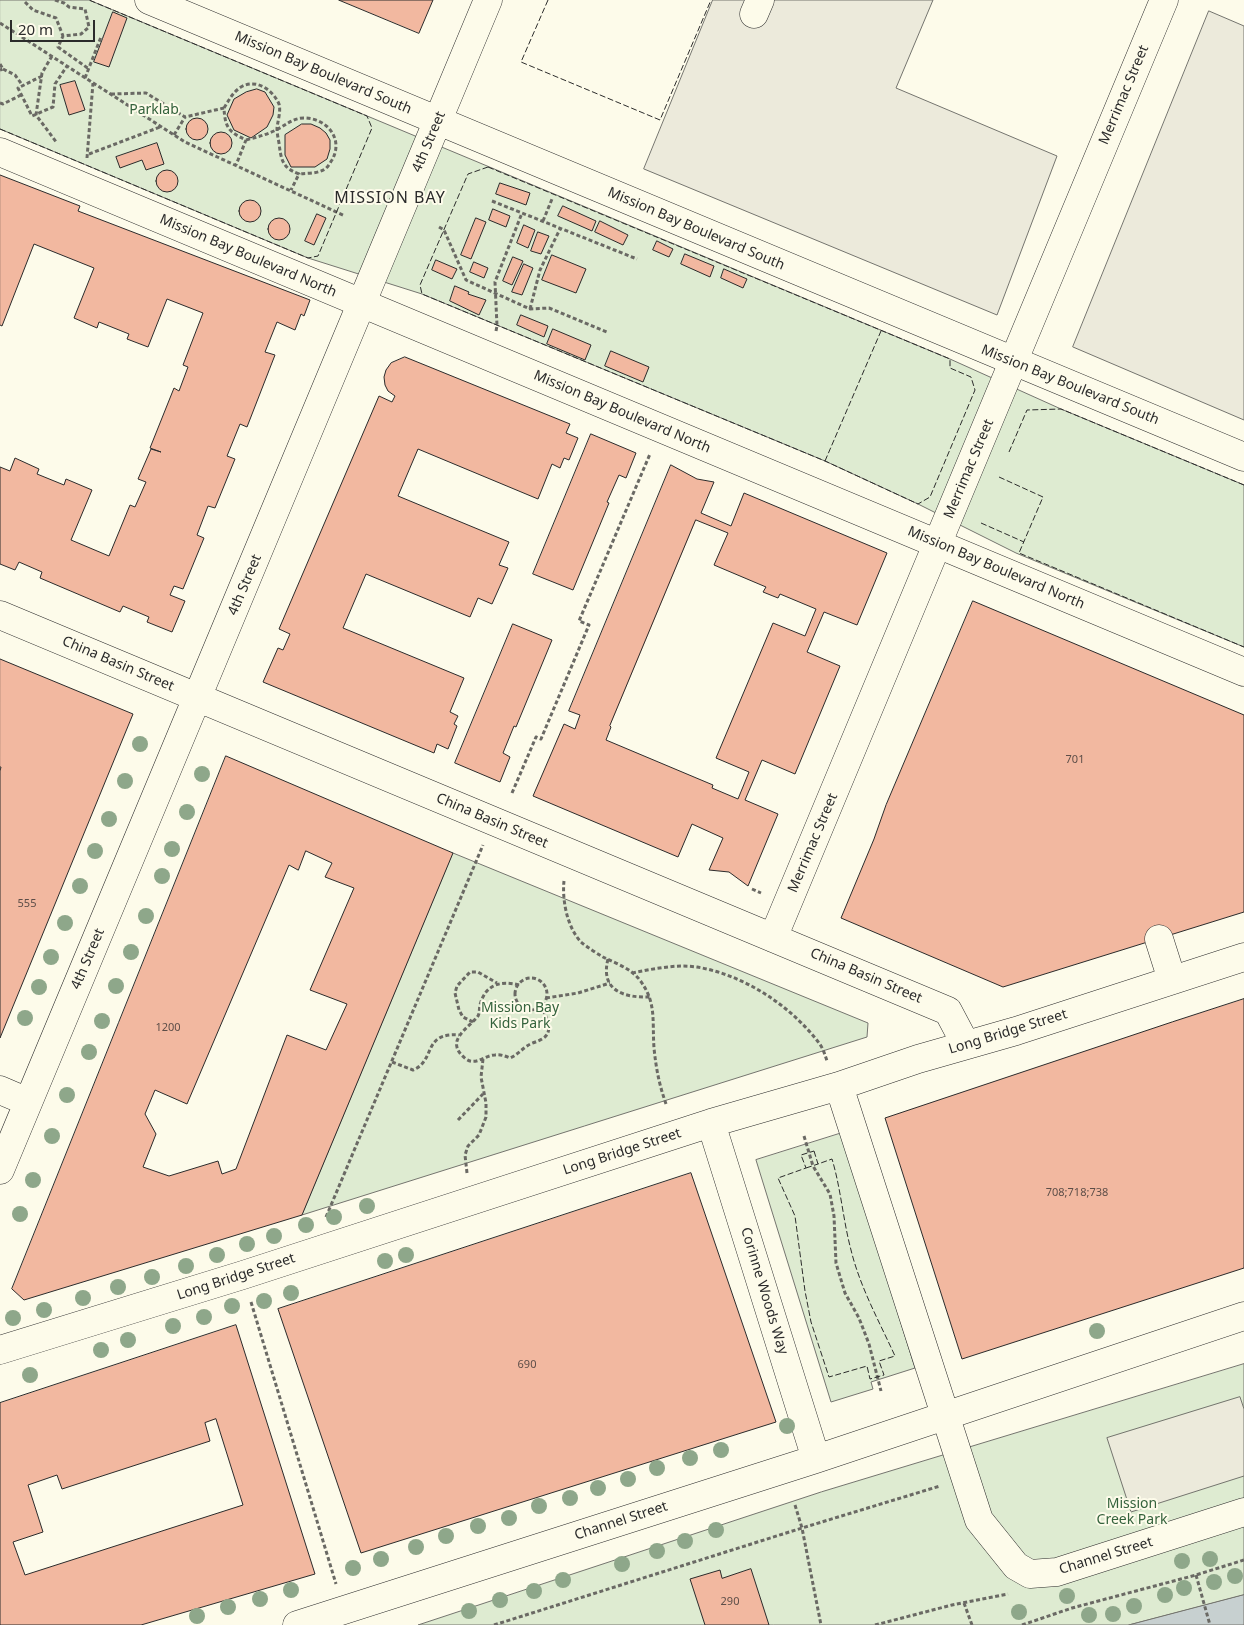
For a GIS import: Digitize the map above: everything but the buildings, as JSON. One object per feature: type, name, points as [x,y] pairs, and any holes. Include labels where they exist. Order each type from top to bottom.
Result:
[{"type":"street","name":"Mission Bay Boulevard South","points":[[149,0],[1244,457]]},
{"type":"street","name":"4th Street","points":[[0,1170],[488,0]]},
{"type":"street","name":"Merrimac Street","points":[[773,938],[1164,0]]},
{"type":"street","name":"Mission Bay Boulevard North","points":[[0,152],[1244,672]]},
{"type":"street","name":"China Basin Street","points":[[0,615],[948,1011],[966,1045]]},
{"type":"street","points":[[1159,938],[1172,980]]},
{"type":"street","name":"Long Bridge Street","points":[[0,1350],[243,1275],[712,1123],[839,1086],[918,1059],[1016,1031],[1244,957]]},
{"type":"street","points":[[839,1086],[980,1520],[1016,1566],[1030,1574]]},
{"type":"street","points":[[0,1090],[28,1102]]},
{"type":"street","name":"Corinne Woods Way","points":[[712,1123],[816,1459]]},
{"type":"street","name":"Channel Street","points":[[297,1625],[816,1459],[1244,1316]]},
{"type":"street","name":"Channel Street","points":[[1030,1574],[1057,1572],[1244,1512]]},
{"type":"path","points":[[19,0],[26,1],[33,10],[56,18],[63,36],[58,48],[88,69]]},
{"type":"path","points":[[55,0],[69,7],[85,9],[89,27],[82,34],[63,36]]},
{"type":"path","points":[[0,23],[185,142],[345,216]]},
{"type":"path","points":[[85,78],[101,36],[103,38]]},
{"type":"path","points":[[52,56],[42,73],[36,115],[57,143]]},
{"type":"path","points":[[0,64],[1,69],[15,75],[23,86]]},
{"type":"path","points":[[42,76],[18,88],[32,116],[53,107],[55,84],[67,66]]},
{"type":"path","points":[[85,165],[88,154],[93,83]]},
{"type":"path","points":[[277,129],[280,107],[270,90],[260,85],[250,84],[241,87],[232,94],[224,108],[225,120],[229,129],[234,134],[246,140],[262,136],[277,129],[292,120],[304,118],[318,120],[335,136],[336,151],[329,165],[325,170],[315,173],[298,174],[291,171],[285,165],[281,156],[277,129]]},
{"type":"path","points":[[109,94],[146,93],[185,117],[224,108]]},
{"type":"path","points":[[0,103],[3,104],[21,95]]},
{"type":"path","points":[[174,135],[185,117]]},
{"type":"path","points":[[88,154],[161,127]]},
{"type":"path","points":[[236,165],[246,140]]},
{"type":"path","points":[[291,190],[298,174]]},
{"type":"path","points":[[543,221],[554,194]]},
{"type":"path","points":[[492,201],[637,259]]},
{"type":"path","points":[[495,334],[498,326],[495,282],[522,213]]},
{"type":"path","points":[[439,227],[444,230],[466,280],[530,309],[549,308],[607,332]]},
{"type":"path","points":[[530,309],[540,270],[560,228]]},
{"type":"path","points":[[512,793],[536,737],[541,739],[589,625],[579,621],[651,451]]},
{"type":"path","points":[[311,1252],[493,821]]},
{"type":"path","points":[[568,852],[563,890],[567,919],[580,941],[608,959],[624,966],[637,977],[650,997],[654,1016],[654,1046],[658,1080],[666,1104]]},
{"type":"path","points":[[752,889],[761,893]]},
{"type":"path","points":[[608,959],[606,976],[610,983],[628,996],[650,997]]},
{"type":"path","points":[[632,973],[666,966],[696,967],[729,975],[766,994],[794,1015],[821,1045],[839,1086]]},
{"type":"path","points":[[473,1022],[464,1017],[459,1010],[455,993],[458,986],[470,972],[478,972],[497,983],[519,985]]},
{"type":"path","points":[[528,979],[538,980],[545,987],[546,998],[541,1006],[532,1010],[522,1007],[516,999],[516,989],[519,985],[528,979]]},
{"type":"path","points":[[497,983],[488,990],[480,1005],[480,1013],[459,1035],[457,1045],[460,1053],[467,1060],[483,1059],[496,1054],[510,1058],[528,1045],[545,1037],[549,1030],[549,1023],[541,1006]]},
{"type":"path","points":[[546,998],[578,993],[610,983]]},
{"type":"path","points":[[392,1062],[413,1070],[420,1067],[426,1061],[427,1053],[432,1044],[439,1038],[445,1035],[459,1035]]},
{"type":"path","points":[[471,1201],[464,1155],[468,1146],[479,1134],[486,1117],[481,1077],[483,1059]]},
{"type":"path","points":[[458,1120],[484,1094]]},
{"type":"path","points":[[804,1136],[813,1166],[830,1194],[834,1216],[836,1263],[845,1293],[859,1318],[869,1344],[881,1391]]},
{"type":"path","points":[[243,1275],[344,1611]]},
{"type":"path","points":[[494,1625],[965,1478]]},
{"type":"path","points":[[795,1505],[802,1528],[821,1625]]},
{"type":"path","points":[[1022,1625],[1072,1608],[1196,1576],[1244,1560]]},
{"type":"path","points":[[875,1625],[964,1603],[1007,1595],[1030,1574]]},
{"type":"path","points":[[1196,1576],[1210,1625]]},
{"type":"path","points":[[964,1603],[972,1625]]},
{"type":"green space","name":"Parklab","points":[[0,0],[89,0],[950,359],[1061,409],[1244,485],[1244,647],[1016,553],[918,504],[825,461],[422,294],[308,258],[0,129]]},
{"type":"green space","name":"Mission Bay Kids Park","points":[[453,853],[868,1023],[867,1037],[302,1215]]},
{"type":"green space","points":[[842,1133],[915,1368],[871,1382],[873,1389],[831,1402],[756,1160]]},
{"type":"green space","name":"Mission Creek Park","points":[[1244,1364],[1244,1595],[1129,1625],[418,1625],[821,1492]]},
{"type":"shaded area","points":[[713,0],[933,0],[896,88],[1057,156],[997,315],[644,169]]},
{"type":"shaded area","points":[[1209,11],[1244,26],[1244,420],[1073,347]]},
{"type":"shaded area","points":[[1240,1397],[1244,1409],[1244,1476],[1131,1512],[1107,1438]]},
{"type":"shaded area","points":[[1244,1595],[1244,1625],[1129,1625]]},
{"type":"fence","points":[[0,129],[308,258],[318,256],[372,128],[367,116],[89,0]]},
{"type":"fence","points":[[548,0],[521,62],[660,120],[711,0]]},
{"type":"fence","points":[[488,167],[950,359],[950,368],[971,377],[975,390],[930,497],[918,504],[825,461],[422,294],[420,285],[468,174],[488,167]]},
{"type":"fence","points":[[825,461],[881,331]]},
{"type":"fence","points":[[1009,452],[1027,410],[1061,409],[1244,485]]},
{"type":"fence","points":[[999,477],[1043,497],[1019,553],[1244,647]]},
{"type":"fence","points":[[981,523],[1024,542]]},
{"type":"fence","points":[[814,1151],[818,1164],[832,1159],[848,1239],[859,1277],[895,1356],[879,1361],[884,1375],[870,1379],[867,1366],[829,1377],[811,1322],[795,1216],[778,1178],[806,1168],[801,1155],[814,1151]]},
{"type":"fence","points":[[806,1168],[818,1164]]},
{"type":"district","name":"MISSION BAY","points":[[390,198]]}]
